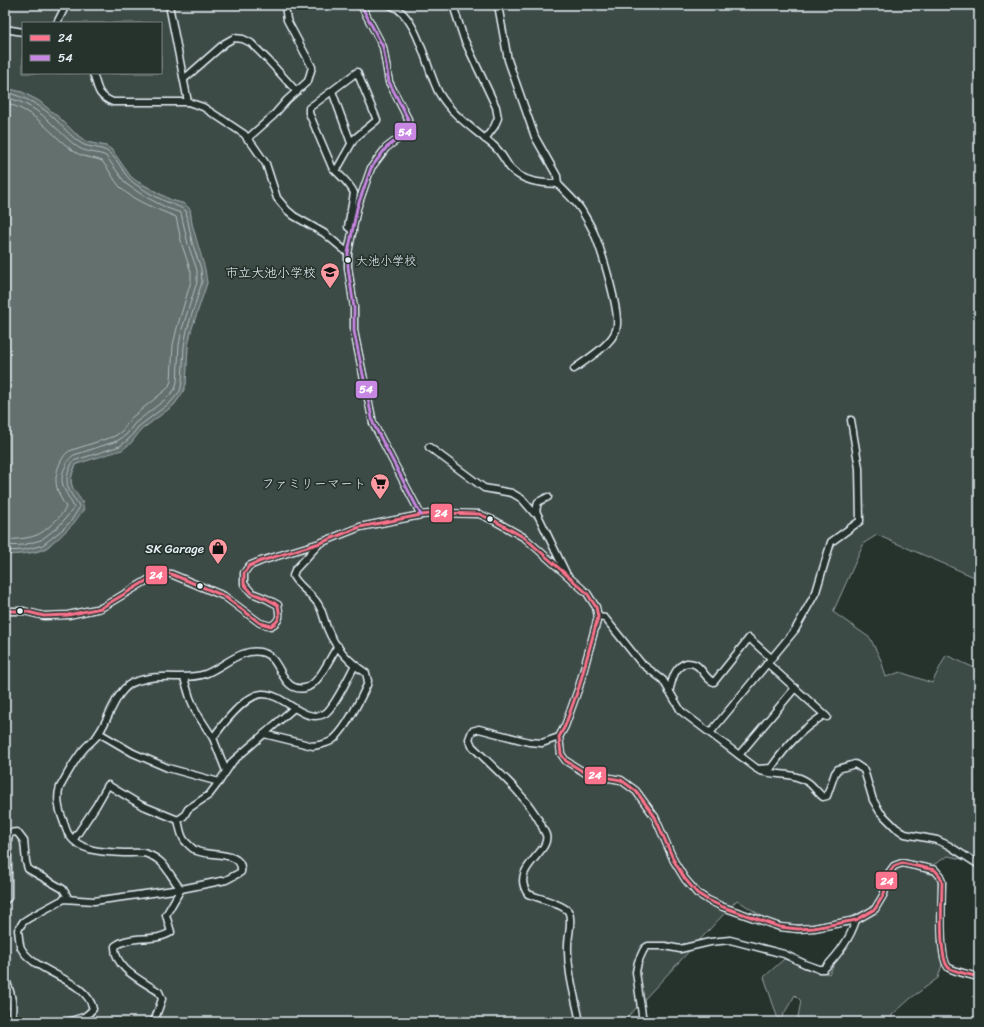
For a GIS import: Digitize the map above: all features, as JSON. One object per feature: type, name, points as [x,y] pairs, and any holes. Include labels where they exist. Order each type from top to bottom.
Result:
[{"type":"street","points":[[58,22],[66,5]]},
{"type":"street","points":[[169,5],[188,102]]},
{"type":"street","points":[[248,139],[308,80],[312,67],[287,20],[284,5]]},
{"type":"street","points":[[362,5],[383,47],[390,82],[408,119],[408,128],[403,135],[386,148],[370,168],[358,208],[348,253],[348,266],[354,308],[354,331],[374,423],[421,515]]},
{"type":"street","points":[[390,5],[404,14],[410,21],[417,36],[430,74],[440,94],[451,110],[494,146],[511,168],[525,179],[530,181],[558,184]]},
{"type":"street","points":[[453,5],[464,39],[496,107],[498,118],[485,139]]},
{"type":"street","points":[[498,5],[508,60],[535,137],[557,176],[558,184],[575,202],[594,233],[613,293],[617,316],[617,329],[611,340],[574,369]]},
{"type":"street","points":[[5,29],[22,32]]},
{"type":"street","points":[[184,80],[225,43],[234,38],[244,39],[251,43],[297,92]]},
{"type":"street","points":[[336,171],[354,139],[377,120],[357,72],[309,108],[308,113],[332,167],[353,189],[354,193],[348,227],[353,231]]},
{"type":"street","points":[[93,74],[99,94],[104,99],[113,102],[188,102],[203,107],[228,123],[248,139],[266,164],[277,198],[287,210],[294,216],[324,233],[348,253]]},
{"type":"street","points":[[332,91],[351,143]]},
{"type":"street","points":[[710,733],[795,630],[816,592],[831,542],[860,521],[859,468],[851,420]]},
{"type":"street","points":[[429,447],[484,488],[512,493],[522,499],[534,513],[536,511]]},
{"type":"street","points":[[548,498],[538,502],[536,511],[567,574]]},
{"type":"street","points":[[5,613],[9,611],[24,611],[44,616],[68,616],[101,608],[156,575],[163,573],[180,577],[224,596],[260,623],[271,626],[277,623],[280,615],[278,605],[267,599],[252,594],[244,584],[244,573],[250,566],[261,561],[320,543],[360,527],[421,515],[440,513],[479,514],[526,538],[587,593],[596,607],[598,617],[579,687],[565,726],[559,736],[542,743],[529,742],[480,728],[472,731],[469,738],[472,746],[527,802],[546,835],[544,847],[530,862],[525,871],[523,884],[528,894],[564,907],[568,912],[570,918],[568,946],[569,962],[580,1022]]},
{"type":"street","points":[[264,734],[313,746],[331,741],[350,717],[367,685],[368,681],[366,673],[355,665],[338,646],[328,630],[318,603],[293,576],[295,570],[320,543]]},
{"type":"street","points":[[598,617],[605,618],[641,663],[663,680],[681,711],[756,769],[769,774],[790,775],[804,780],[810,784],[823,798],[827,796],[838,769],[855,764],[864,770],[873,800],[880,812],[896,828],[905,834],[937,840],[948,845],[979,865]]},
{"type":"street","points":[[669,692],[675,672],[681,665],[689,663],[695,664],[710,681],[714,682],[749,638],[795,688],[825,716],[807,726],[785,749],[771,768],[756,769]]},
{"type":"street","points":[[181,889],[175,883],[167,868],[158,860],[146,854],[108,852],[90,849],[80,845],[69,834],[61,814],[58,793],[60,787],[83,750],[99,733],[125,687],[135,681],[160,677],[184,678],[205,674],[242,654],[253,652],[264,653],[271,657],[289,685],[296,688],[305,688],[316,681],[338,646]]},
{"type":"street","points":[[213,738],[225,721],[241,706],[254,696],[262,694],[273,696],[285,701],[298,711],[312,716],[324,714],[332,707],[355,665]]},
{"type":"street","points":[[184,678],[196,712],[213,738],[226,771]]},
{"type":"street","points":[[739,755],[795,688]]},
{"type":"street","points":[[178,820],[184,816],[188,809],[209,795],[220,782],[233,761],[294,708]]},
{"type":"street","points":[[99,733],[133,753],[168,768],[220,782]]},
{"type":"street","points":[[559,736],[561,754],[566,761],[587,774],[621,780],[636,791],[655,817],[674,861],[685,879],[697,893],[723,907],[780,927],[798,930],[814,928],[856,920],[875,909],[884,894],[888,874],[894,866],[902,863],[935,870],[940,876],[942,882],[942,933],[944,958],[946,964],[950,969],[979,977]]},
{"type":"street","points":[[74,840],[108,785],[141,805],[178,820]]},
{"type":"street","points":[[67,1022],[90,1014],[93,1009],[91,1002],[87,996],[67,981],[33,961],[21,947],[18,930],[23,922],[64,899],[94,901],[181,889],[226,880],[241,872],[242,868],[240,862],[231,857],[202,852],[192,847],[182,837],[178,820]]},
{"type":"street","points":[[5,900],[8,898],[8,838],[13,832],[17,832],[24,841],[28,869],[63,889],[69,899]]},
{"type":"street","points":[[154,1022],[162,999],[159,992],[120,964],[115,954],[116,946],[125,941],[164,937],[171,932],[166,914],[181,889]]},
{"type":"street","points":[[642,1022],[636,972],[640,957],[645,948],[648,946],[665,946],[680,949],[710,942],[730,940],[784,954],[805,964],[819,969],[824,969],[836,956],[852,932],[856,920]]},
{"type":"street","points":[[5,978],[13,1010],[10,1022]]},
{"type":"shaded area","points":[[5,5],[979,5],[979,579],[877,535],[864,543],[833,612],[870,638],[881,660],[886,677],[900,672],[932,683],[946,655],[979,670],[979,863],[948,856],[928,868],[920,866],[925,873],[940,876],[944,958],[938,978],[911,998],[892,1015],[890,1022],[797,1022],[801,1001],[795,995],[779,1022],[764,977],[784,959],[829,974],[848,939],[856,920],[881,905],[888,874],[896,863],[882,876],[878,904],[836,924],[775,925],[737,900],[623,1022],[5,1022],[5,555],[36,552],[50,546],[60,535],[83,503],[73,488],[71,480],[77,464],[122,449],[131,443],[141,430],[174,405],[180,397],[186,384],[188,346],[191,331],[207,283],[192,224],[190,209],[185,204],[171,200],[139,183],[131,177],[112,150],[106,146],[85,141],[39,101],[22,92],[5,88]]},
{"type":"water","points":[[5,88],[22,92],[39,101],[85,141],[106,146],[112,150],[131,177],[138,182],[171,200],[185,204],[190,209],[192,224],[205,269],[207,283],[191,331],[188,346],[186,384],[183,392],[174,405],[141,430],[131,443],[122,450],[76,464],[72,473],[72,485],[82,502],[84,509],[74,523],[59,538],[38,551],[24,554],[5,555]]},
{"type":"transit line","name":"54","points":[[361,5],[383,47],[389,82],[408,119],[408,128],[403,135],[386,148],[371,168],[357,208],[348,253],[348,267],[354,308],[354,331],[373,423],[421,515]]},
{"type":"transit line","name":"24","points":[[5,613],[9,611],[24,611],[44,616],[68,615],[101,608],[156,575],[163,573],[171,574],[224,596],[260,623],[271,626],[278,620],[278,605],[252,593],[244,584],[244,573],[249,566],[320,543],[360,527],[421,515],[440,513],[479,514],[525,538],[587,593],[596,607],[598,617],[579,687],[565,726],[559,737],[561,754],[566,761],[587,774],[621,780],[636,791],[655,817],[674,861],[685,879],[697,893],[723,907],[780,927],[798,929],[814,928],[856,920],[875,909],[884,894],[888,874],[894,866],[902,863],[935,870],[940,876],[942,882],[942,941],[946,963],[949,968],[979,977]]},
{"type":"place","name":"大池小学校","points":[[348,260]]},
{"type":"place","name":"市立大池小学校","points":[[330,289]]},
{"type":"place","name":"ファミリーマート","points":[[380,500]]},
{"type":"place","name":"SK Garage","points":[[218,565]]}]
